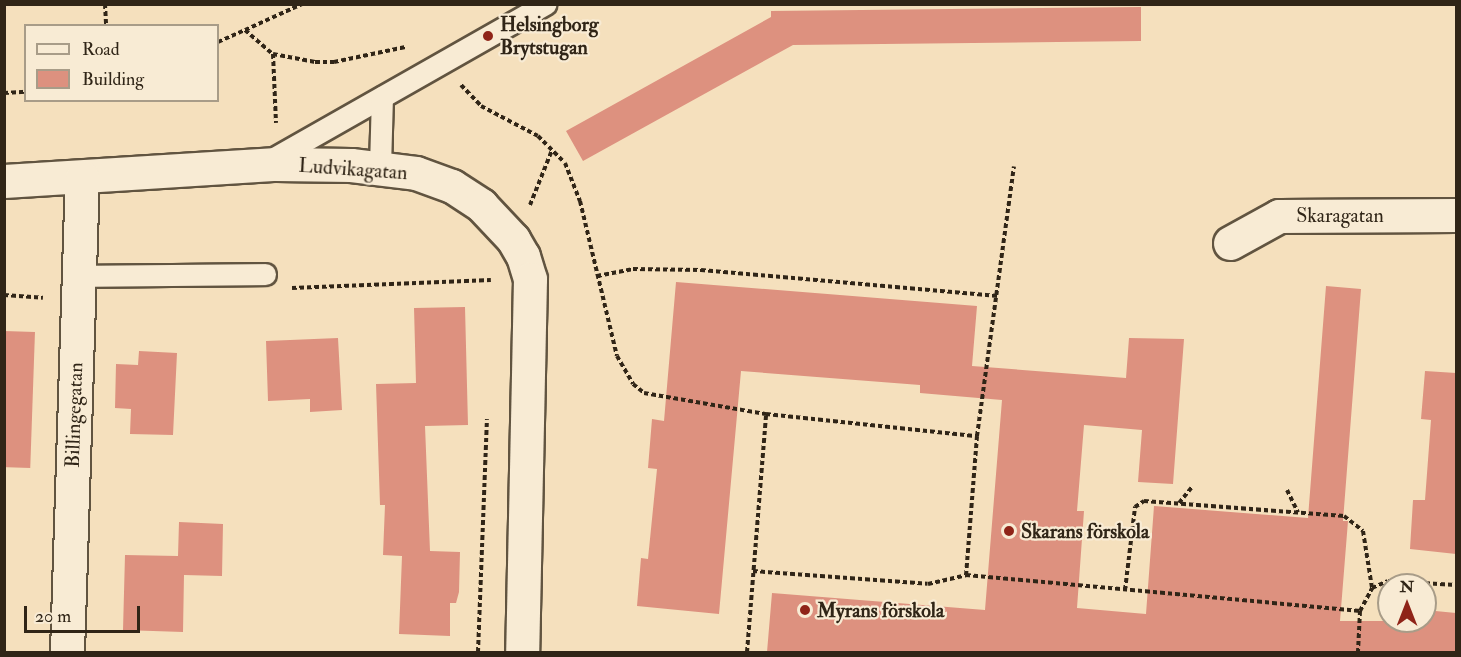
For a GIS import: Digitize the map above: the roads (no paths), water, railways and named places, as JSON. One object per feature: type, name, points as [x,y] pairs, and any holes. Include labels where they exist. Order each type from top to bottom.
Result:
[{"type":"street","name":"Ludvikagatan","points":[[4,181],[262,166],[380,167],[399,168],[452,186],[481,205],[513,239],[524,256],[530,279],[532,317],[522,652]]},
{"type":"street","name":"Billingegatan","points":[[66,652],[82,177]]},
{"type":"street","name":"Skaragatan","points":[[1230,243],[1279,216],[1456,215]]},
{"type":"lane","points":[[262,166],[545,4]]},
{"type":"lane","points":[[380,167],[382,97]]},
{"type":"lane","points":[[78,276],[265,274]]},
{"type":"place","name":"Helsingborg Brytstugan","points":[[488,36]]},
{"type":"place","name":"Skarans förskola","points":[[1009,531]]},
{"type":"place","name":"Myrans förskola","points":[[805,610]]}]
